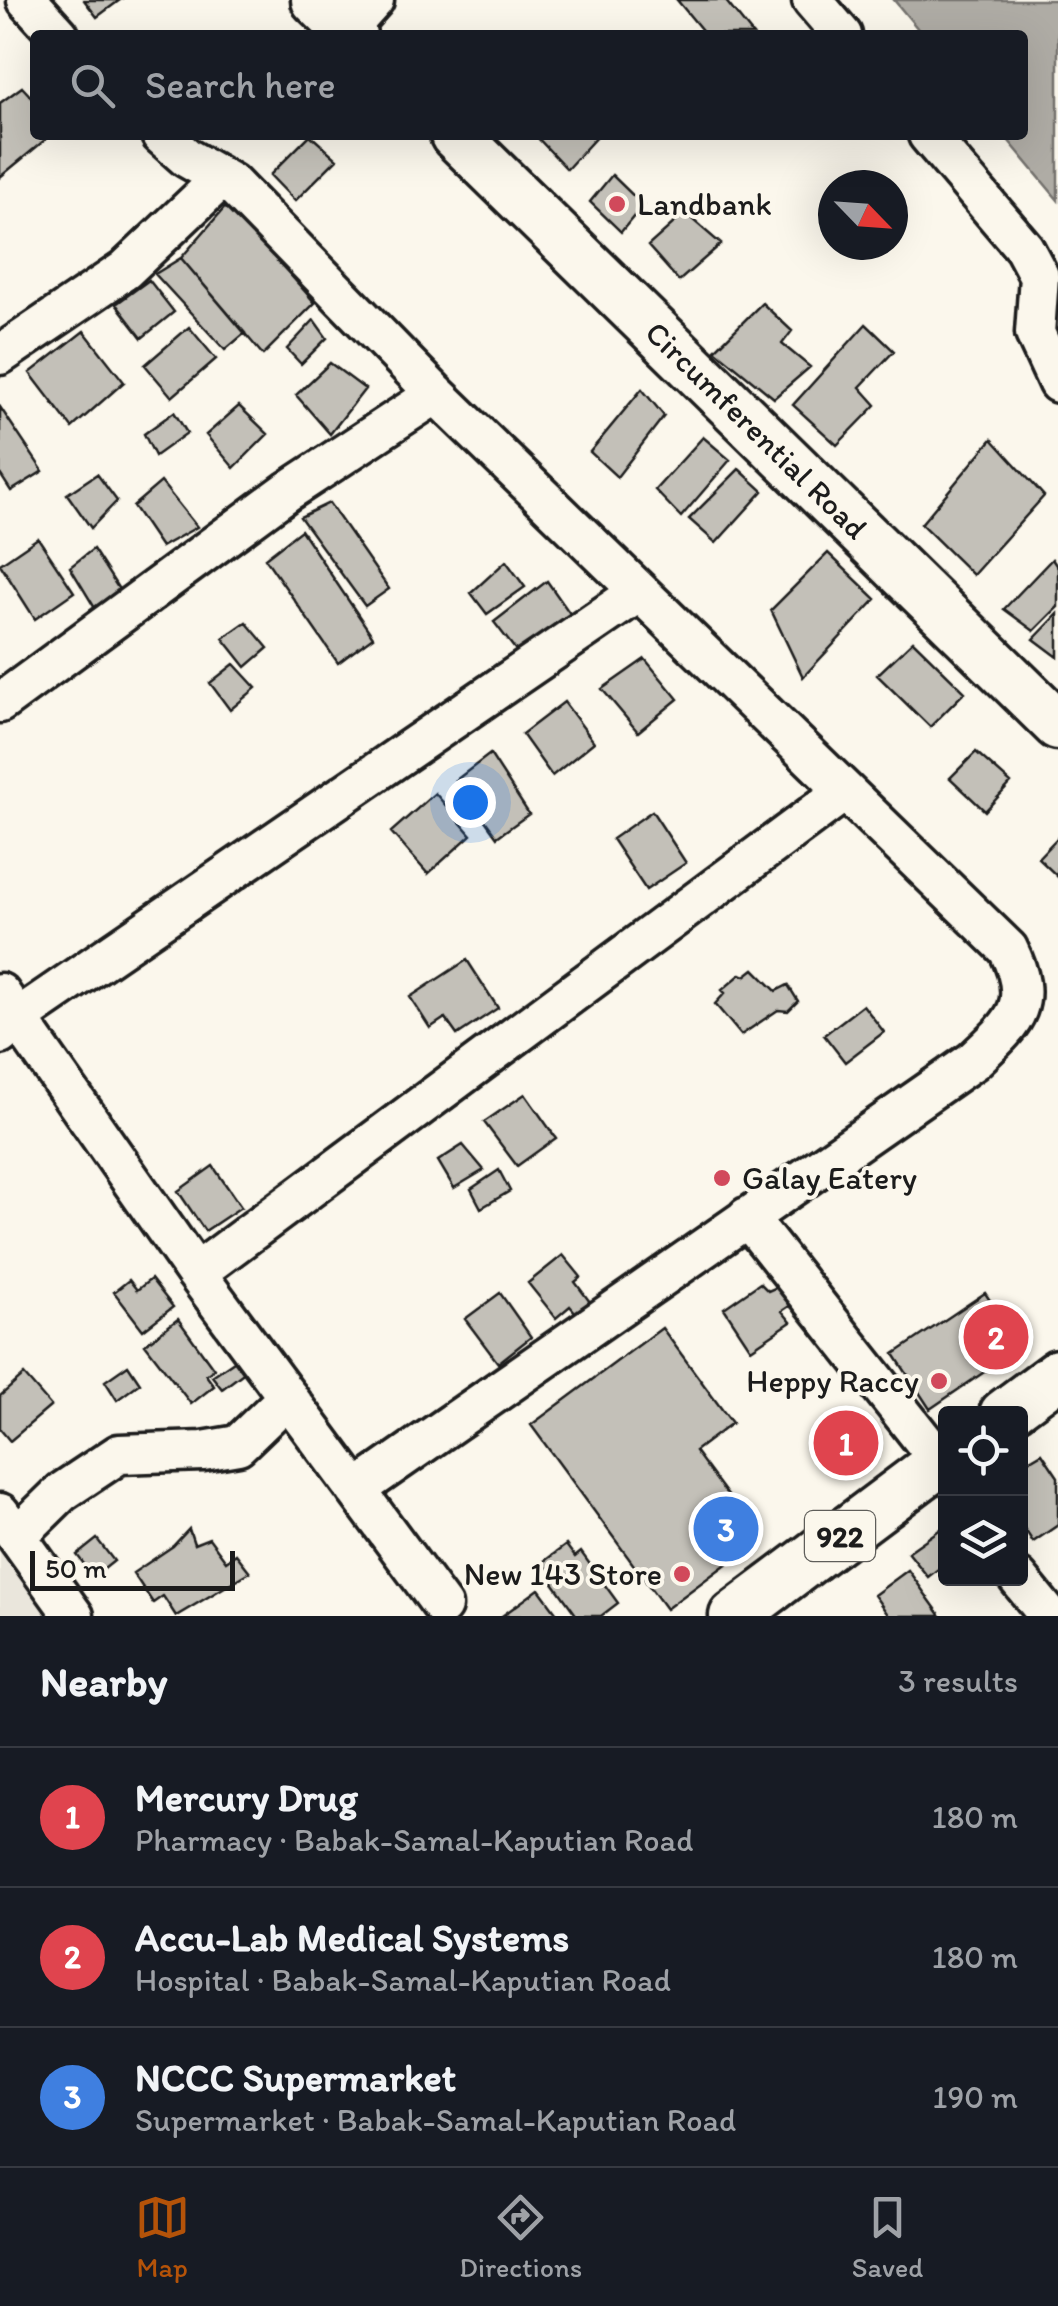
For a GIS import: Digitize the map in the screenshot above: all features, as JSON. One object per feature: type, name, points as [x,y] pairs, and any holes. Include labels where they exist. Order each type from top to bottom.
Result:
[{"type":"main road","name":"Circumferential Road","points":[[460,140],[1058,725]]},
{"type":"main road","points":[[1015,1406],[1058,1374]]},
{"type":"main road","name":"922","points":[[734,1616],[938,1466]]},
{"type":"street","points":[[28,0],[55,30]]},
{"type":"street","points":[[812,0],[838,30]]},
{"type":"street","points":[[167,140],[187,158],[231,183],[436,394],[1008,949],[1021,985],[1021,1003],[1014,1022],[973,1062],[356,1490]]},
{"type":"street","points":[[932,140],[1034,264],[1040,295],[1034,333],[1058,383]]},
{"type":"street","points":[[0,355],[125,270],[222,178]]},
{"type":"street","points":[[0,703],[288,491],[436,394]]},
{"type":"street","points":[[442,1606],[6,1015],[639,592]]},
{"type":"street","points":[[196,1273],[844,791]]},
{"type":"street","points":[[748,1216],[938,1454]]},
{"type":"street","points":[[74,1616],[8,1525],[119,1454],[189,1452],[238,1445],[288,1398]]},
{"type":"street","points":[[1025,1586],[1050,1616]]},
{"type":"shaded area","points":[[894,0],[1058,0],[1058,200],[1008,140],[1028,140],[1028,30],[919,30]]},
{"type":"shaded area","points":[[0,1547],[51,1616],[0,1616]]},
{"type":"building","points":[[84,0],[120,0],[97,17]]},
{"type":"building","points":[[677,0],[725,0],[749,30],[702,30]]},
{"type":"building","points":[[22,87],[30,96],[30,140],[45,140],[0,177],[0,103]]},
{"type":"building","points":[[305,140],[316,140],[337,159],[295,201],[270,175]]},
{"type":"building","points":[[540,140],[593,140],[567,169]]},
{"type":"building","points":[[612,175],[643,205],[621,232],[590,202]]},
{"type":"building","points":[[228,204],[315,303],[263,355],[181,258]]},
{"type":"building","points":[[685,213],[721,244],[679,281],[648,246]]},
{"type":"building","points":[[181,258],[245,333],[225,350],[155,274]]},
{"type":"building","points":[[149,280],[174,312],[142,338],[116,304]]},
{"type":"building","points":[[762,303],[792,331],[782,344],[810,367],[774,398],[715,350]]},
{"type":"building","points":[[314,320],[327,338],[301,364],[287,349]]},
{"type":"building","points":[[866,324],[894,351],[860,387],[876,405],[837,445],[793,405]]},
{"type":"building","points":[[189,327],[216,359],[172,397],[145,365]]},
{"type":"building","points":[[84,331],[124,382],[72,428],[30,373]]},
{"type":"building","points":[[330,363],[365,389],[330,434],[296,395]]},
{"type":"building","points":[[642,389],[664,416],[617,477],[590,452]]},
{"type":"building","points":[[239,406],[268,434],[234,468],[206,435]]},
{"type":"building","points":[[0,407],[43,471],[11,491],[0,474]]},
{"type":"building","points":[[174,412],[187,433],[155,456],[144,434]]},
{"type":"building","points":[[703,437],[730,460],[681,517],[655,490]]},
{"type":"building","points":[[992,439],[1044,496],[973,575],[921,524]]},
{"type":"building","points":[[739,469],[763,491],[716,543],[689,519]]},
{"type":"building","points":[[97,474],[117,501],[91,528],[67,494]]},
{"type":"building","points":[[161,482],[197,527],[161,547],[133,506]]},
{"type":"building","points":[[329,503],[389,589],[365,606],[300,517]]},
{"type":"building","points":[[301,530],[373,637],[338,663],[265,558]]},
{"type":"building","points":[[38,538],[74,592],[35,619],[0,564]]},
{"type":"building","points":[[93,549],[120,591],[96,610],[70,567]]},
{"type":"building","points":[[828,553],[876,599],[803,677],[771,610]]},
{"type":"building","points":[[1052,559],[1058,568],[1058,607],[1034,631],[1004,609]]},
{"type":"building","points":[[506,561],[525,587],[487,614],[471,593]]},
{"type":"building","points":[[547,581],[571,615],[521,657],[494,622]]},
{"type":"building","points":[[1058,614],[1058,657],[1034,639]]},
{"type":"building","points":[[246,622],[268,648],[246,667],[223,638]]},
{"type":"building","points":[[913,641],[965,692],[930,727],[877,675]]},
{"type":"building","points":[[645,659],[678,699],[638,732],[602,689]]},
{"type":"building","points":[[234,664],[256,688],[230,710],[210,683]]},
{"type":"building","points":[[564,702],[594,742],[552,776],[522,734]]},
{"type":"building","points":[[976,752],[1011,783],[985,811],[950,778]]},
{"type":"building","points":[[490,754],[529,814],[497,837],[456,780]]},
{"type":"building","points":[[435,793],[471,835],[428,874],[391,832]]},
{"type":"building","points":[[652,811],[686,863],[646,890],[612,839]]},
{"type":"building","points":[[1058,837],[1058,877],[1038,858]]},
{"type":"building","points":[[467,960],[498,1008],[457,1035],[445,1018],[430,1028],[410,997]]},
{"type":"building","points":[[754,969],[776,991],[788,985],[798,1001],[788,1011],[778,1010],[741,1035],[715,1004],[725,993],[722,990]]},
{"type":"building","points":[[863,1005],[884,1032],[845,1062],[824,1035]]},
{"type":"building","points":[[525,1094],[556,1138],[517,1166],[484,1122]]},
{"type":"building","points":[[463,1145],[484,1170],[454,1188],[438,1161]]},
{"type":"building","points":[[213,1166],[241,1207],[205,1231],[178,1191]]},
{"type":"building","points":[[499,1170],[510,1191],[481,1208],[471,1189]]},
{"type":"building","points":[[563,1255],[581,1277],[575,1282],[590,1302],[576,1313],[570,1306],[556,1318],[528,1283]]},
{"type":"building","points":[[151,1279],[173,1307],[143,1330],[114,1292],[129,1280],[137,1290]]},
{"type":"building","points":[[760,1283],[768,1291],[777,1287],[791,1305],[782,1311],[791,1322],[751,1349],[724,1308]]},
{"type":"building","points":[[500,1293],[531,1337],[498,1363],[465,1319]]},
{"type":"building","points":[[985,1293],[1021,1347],[930,1409],[894,1354]]},
{"type":"building","points":[[178,1319],[214,1369],[206,1375],[214,1386],[191,1404],[145,1344]]},
{"type":"building","points":[[662,1328],[732,1423],[695,1451],[760,1539],[666,1609],[531,1425]]},
{"type":"building","points":[[237,1359],[246,1371],[222,1389],[212,1376]]},
{"type":"building","points":[[128,1365],[140,1383],[117,1400],[105,1381]]},
{"type":"building","points":[[24,1375],[51,1406],[10,1441],[0,1429],[0,1396]]},
{"type":"building","points":[[1042,1453],[1058,1477],[1058,1525],[1033,1542],[1028,1534],[1028,1461]]},
{"type":"building","points":[[189,1529],[194,1544],[209,1538],[226,1561],[236,1554],[250,1572],[176,1616],[163,1596],[153,1603],[133,1573],[173,1546]]},
{"type":"building","points":[[938,1531],[938,1569],[928,1577],[908,1552]]},
{"type":"building","points":[[97,1539],[114,1561],[94,1577],[77,1555]]},
{"type":"building","points":[[566,1545],[575,1557],[581,1552],[618,1603],[601,1616],[577,1616],[549,1577],[553,1574],[543,1562]]},
{"type":"building","points":[[908,1570],[941,1616],[889,1616],[874,1595]]},
{"type":"building","points":[[539,1589],[559,1616],[502,1616]]},
{"type":"place","name":"Landbank","points":[[617,204]]},
{"type":"place","name":"Galay Eatery","points":[[722,1178]]},
{"type":"place","name":"Accu-Lab Medical Systems","points":[[996,1337]]},
{"type":"place","name":"Heppy Raccy","points":[[939,1381]]},
{"type":"place","name":"Mercury Drug","points":[[846,1443]]},
{"type":"place","name":"NCCC Supermarket","points":[[726,1529]]},
{"type":"place","name":"New 143 Store","points":[[682,1574]]}]
